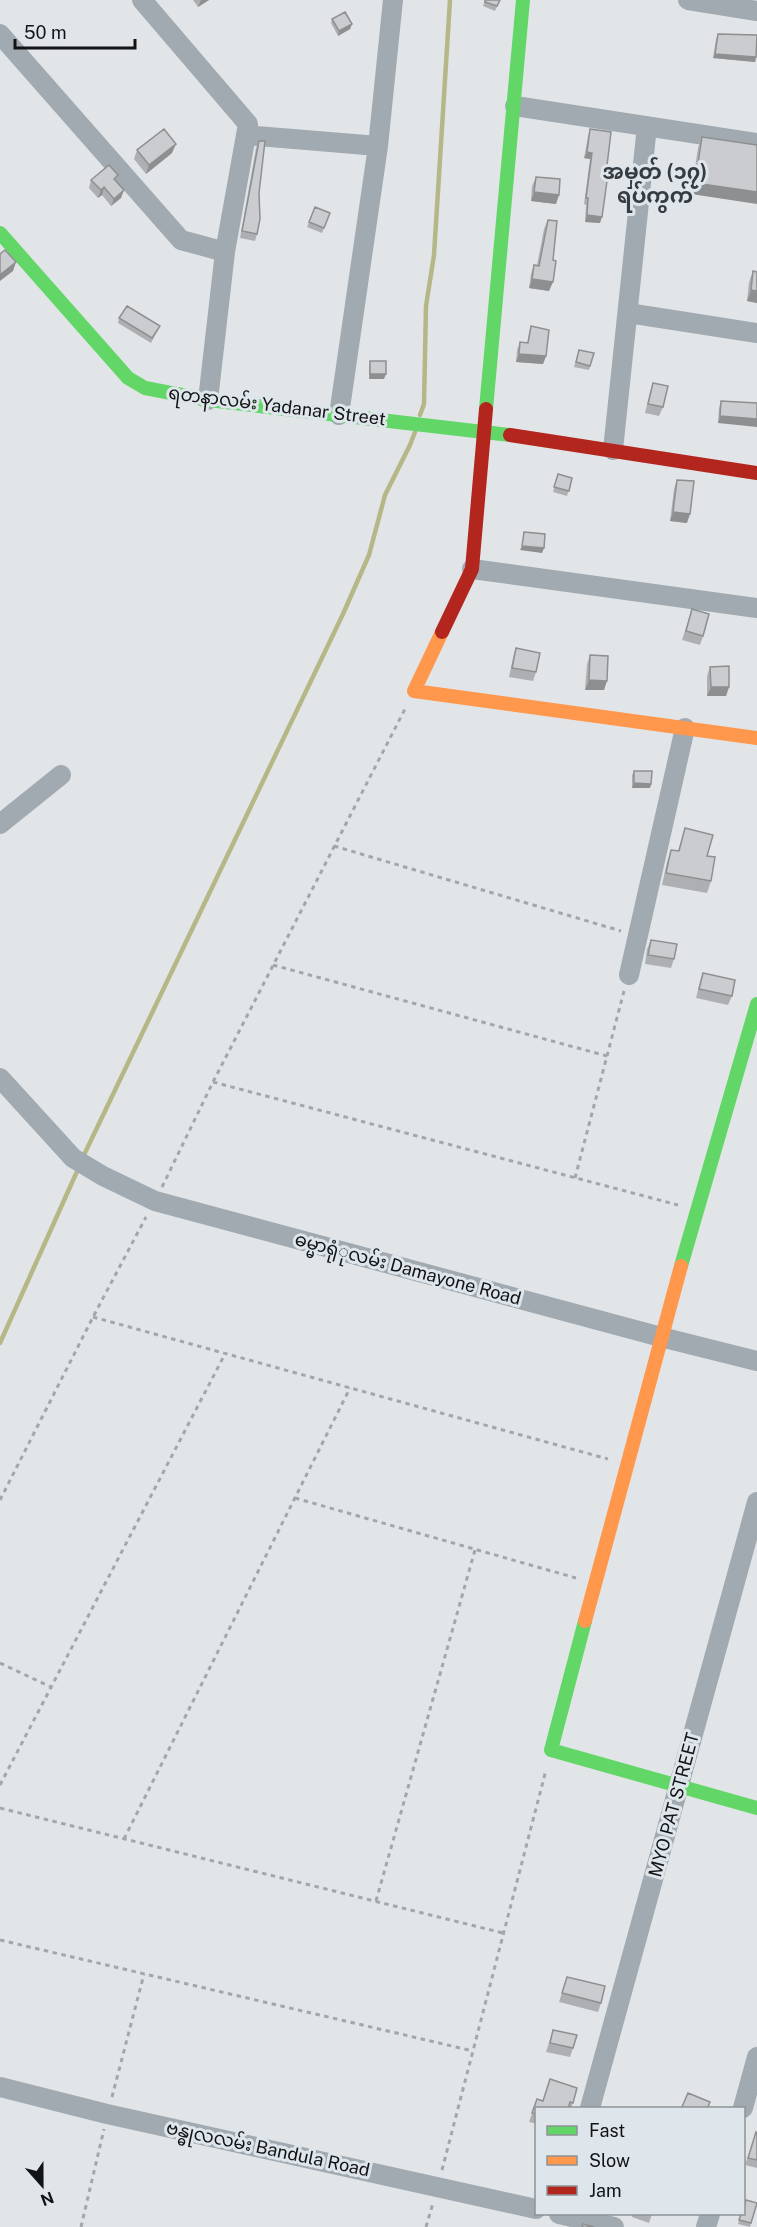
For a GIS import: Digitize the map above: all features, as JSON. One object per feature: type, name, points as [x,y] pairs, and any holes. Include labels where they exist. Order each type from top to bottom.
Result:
[{"type":"street","points":[[142,0],[248,124],[225,252],[208,400]]},
{"type":"street","points":[[339,415],[378,146],[393,0]]},
{"type":"street","points":[[523,0],[472,569],[414,691],[757,738]]},
{"type":"street","points":[[688,0],[757,11]]},
{"type":"street","points":[[0,34],[181,240],[225,252]]},
{"type":"street","points":[[515,106],[757,143]]},
{"type":"street","points":[[613,450],[647,126]]},
{"type":"street","points":[[246,135],[378,146]]},
{"type":"street","name":"ရတနာလမ်း Yadanar Street","points":[[0,233],[7,253],[128,378],[145,388],[208,400],[483,431]]},
{"type":"street","points":[[627,313],[757,333]]},
{"type":"street","points":[[483,431],[757,473]]},
{"type":"street","points":[[472,569],[757,608]]},
{"type":"street","points":[[629,975],[685,728]]},
{"type":"street","points":[[0,824],[61,775]]},
{"type":"street","points":[[757,1004],[661,1337],[551,1750],[757,1808]]},
{"type":"street","name":"ဓမ္မာရုံုလမ်း Damayone Road","points":[[0,1078],[81,1163],[155,1201],[757,1361]]},
{"type":"street","name":"MYO PAT STREET","points":[[591,2107],[757,1502]]},
{"type":"street","points":[[744,2107],[757,2057]]},
{"type":"street","name":"ဗန္ဓုလလမ်း Bandula Road","points":[[0,2087],[107,2114],[535,2209]]},
{"type":"street","points":[[565,2215],[614,2227]]},
{"type":"path","points":[[0,1500],[414,691]]},
{"type":"path","points":[[334,846],[638,936]]},
{"type":"path","points":[[273,965],[607,1056]]},
{"type":"path","points":[[575,1178],[629,975]]},
{"type":"path","points":[[213,1082],[697,1210]]},
{"type":"path","points":[[93,1317],[627,1464]]},
{"type":"path","points":[[0,1785],[225,1354]]},
{"type":"path","points":[[124,1839],[350,1388]]},
{"type":"path","points":[[295,1498],[595,1583]]},
{"type":"path","points":[[376,1901],[475,1550]]},
{"type":"path","points":[[0,1663],[51,1687]]},
{"type":"path","points":[[426,2227],[551,1750]]},
{"type":"path","points":[[0,1808],[503,1933]]},
{"type":"path","points":[[0,1941],[472,2051]]},
{"type":"building","points":[[485,0],[500,0],[497,6]]},
{"type":"building","points":[[345,12],[352,24],[339,31],[332,19]]},
{"type":"building","points":[[718,34],[757,35],[756,57],[715,54]]},
{"type":"building","points":[[164,129],[176,144],[149,165],[137,150]]},
{"type":"building","points":[[590,129],[611,132],[602,217],[587,215],[588,198],[586,198],[592,153],[587,152]]},
{"type":"building","points":[[702,137],[757,145],[757,192],[695,183]]},
{"type":"building","points":[[259,141],[265,141],[257,234],[242,231]]},
{"type":"building","points":[[109,165],[118,175],[114,179],[124,190],[114,199],[104,187],[101,190],[91,180]]},
{"type":"building","points":[[536,177],[560,179],[559,195],[534,192]]},
{"type":"building","points":[[315,207],[330,213],[324,228],[309,222]]},
{"type":"building","points":[[548,220],[557,221],[553,282],[532,279],[534,265],[539,266]]},
{"type":"building","points":[[5,250],[16,262],[0,275],[0,254]]},
{"type":"building","points":[[753,271],[757,272],[757,291],[751,290]]},
{"type":"building","points":[[127,306],[160,326],[152,338],[119,318]]},
{"type":"building","points":[[531,326],[549,330],[546,356],[519,354],[520,342],[528,343]]},
{"type":"building","points":[[579,350],[594,353],[590,366],[576,362]]},
{"type":"building","points":[[370,361],[386,361],[386,374],[370,374]]},
{"type":"building","points":[[653,383],[668,386],[663,407],[648,404]]},
{"type":"building","points":[[721,401],[757,403],[757,419],[720,416]]},
{"type":"building","points":[[558,474],[572,478],[569,491],[554,487]]},
{"type":"building","points":[[677,480],[694,481],[690,514],[673,512]]},
{"type":"building","points":[[524,532],[545,534],[544,548],[522,546]]},
{"type":"building","points":[[692,609],[709,614],[703,636],[686,631]]},
{"type":"building","points":[[516,648],[540,653],[536,672],[512,668]]},
{"type":"building","points":[[590,655],[608,656],[607,681],[589,680]]},
{"type":"building","points":[[729,666],[729,687],[711,687],[710,667]]},
{"type":"building","points":[[634,771],[652,771],[651,784],[634,783]]},
{"type":"building","points":[[685,828],[713,835],[707,856],[715,857],[711,881],[666,873],[671,850],[679,851]]},
{"type":"building","points":[[651,940],[677,944],[674,959],[648,955]]},
{"type":"building","points":[[703,973],[735,980],[732,996],[699,989]]},
{"type":"building","points":[[567,1977],[605,1986],[601,2003],[562,1993]]},
{"type":"building","points":[[553,2030],[577,2035],[573,2048],[550,2043]]},
{"type":"building","points":[[550,2079],[577,2088],[573,2103],[570,2102],[569,2107],[535,2107],[535,2114],[532,2113],[537,2099],[543,2101]]},
{"type":"building","points":[[688,2093],[710,2102],[708,2107],[682,2107]]},
{"type":"building","points":[[757,2133],[757,2160],[748,2158]]},
{"type":"building","points":[[746,2200],[757,2203],[751,2223],[739,2220],[741,2215],[745,2215]]},
{"type":"waterway","points":[[420,415],[424,404],[426,306],[434,255],[450,0]]},
{"type":"waterway","points":[[83,1157],[343,614],[369,555],[385,495],[415,432]]},
{"type":"waterway","points":[[0,1343],[79,1167]]},
{"type":"traffic: fast","points":[[486,409],[523,0]]},
{"type":"traffic: fast","points":[[0,233],[128,378],[145,388],[208,400],[510,435]]},
{"type":"traffic: fast","points":[[681,1266],[757,1004]]},
{"type":"traffic: fast","points":[[585,1621],[551,1750],[757,1808]]},
{"type":"traffic: slow","points":[[442,632],[414,691],[757,738]]},
{"type":"traffic: slow","points":[[585,1621],[681,1266]]},
{"type":"traffic: jam","points":[[442,632],[472,569],[486,409]]},
{"type":"traffic: jam","points":[[510,435],[757,473]]},
{"type":"district","name":"အမှတ် (၁၇) ရပ်ကွက်","points":[[655,184]]}]
